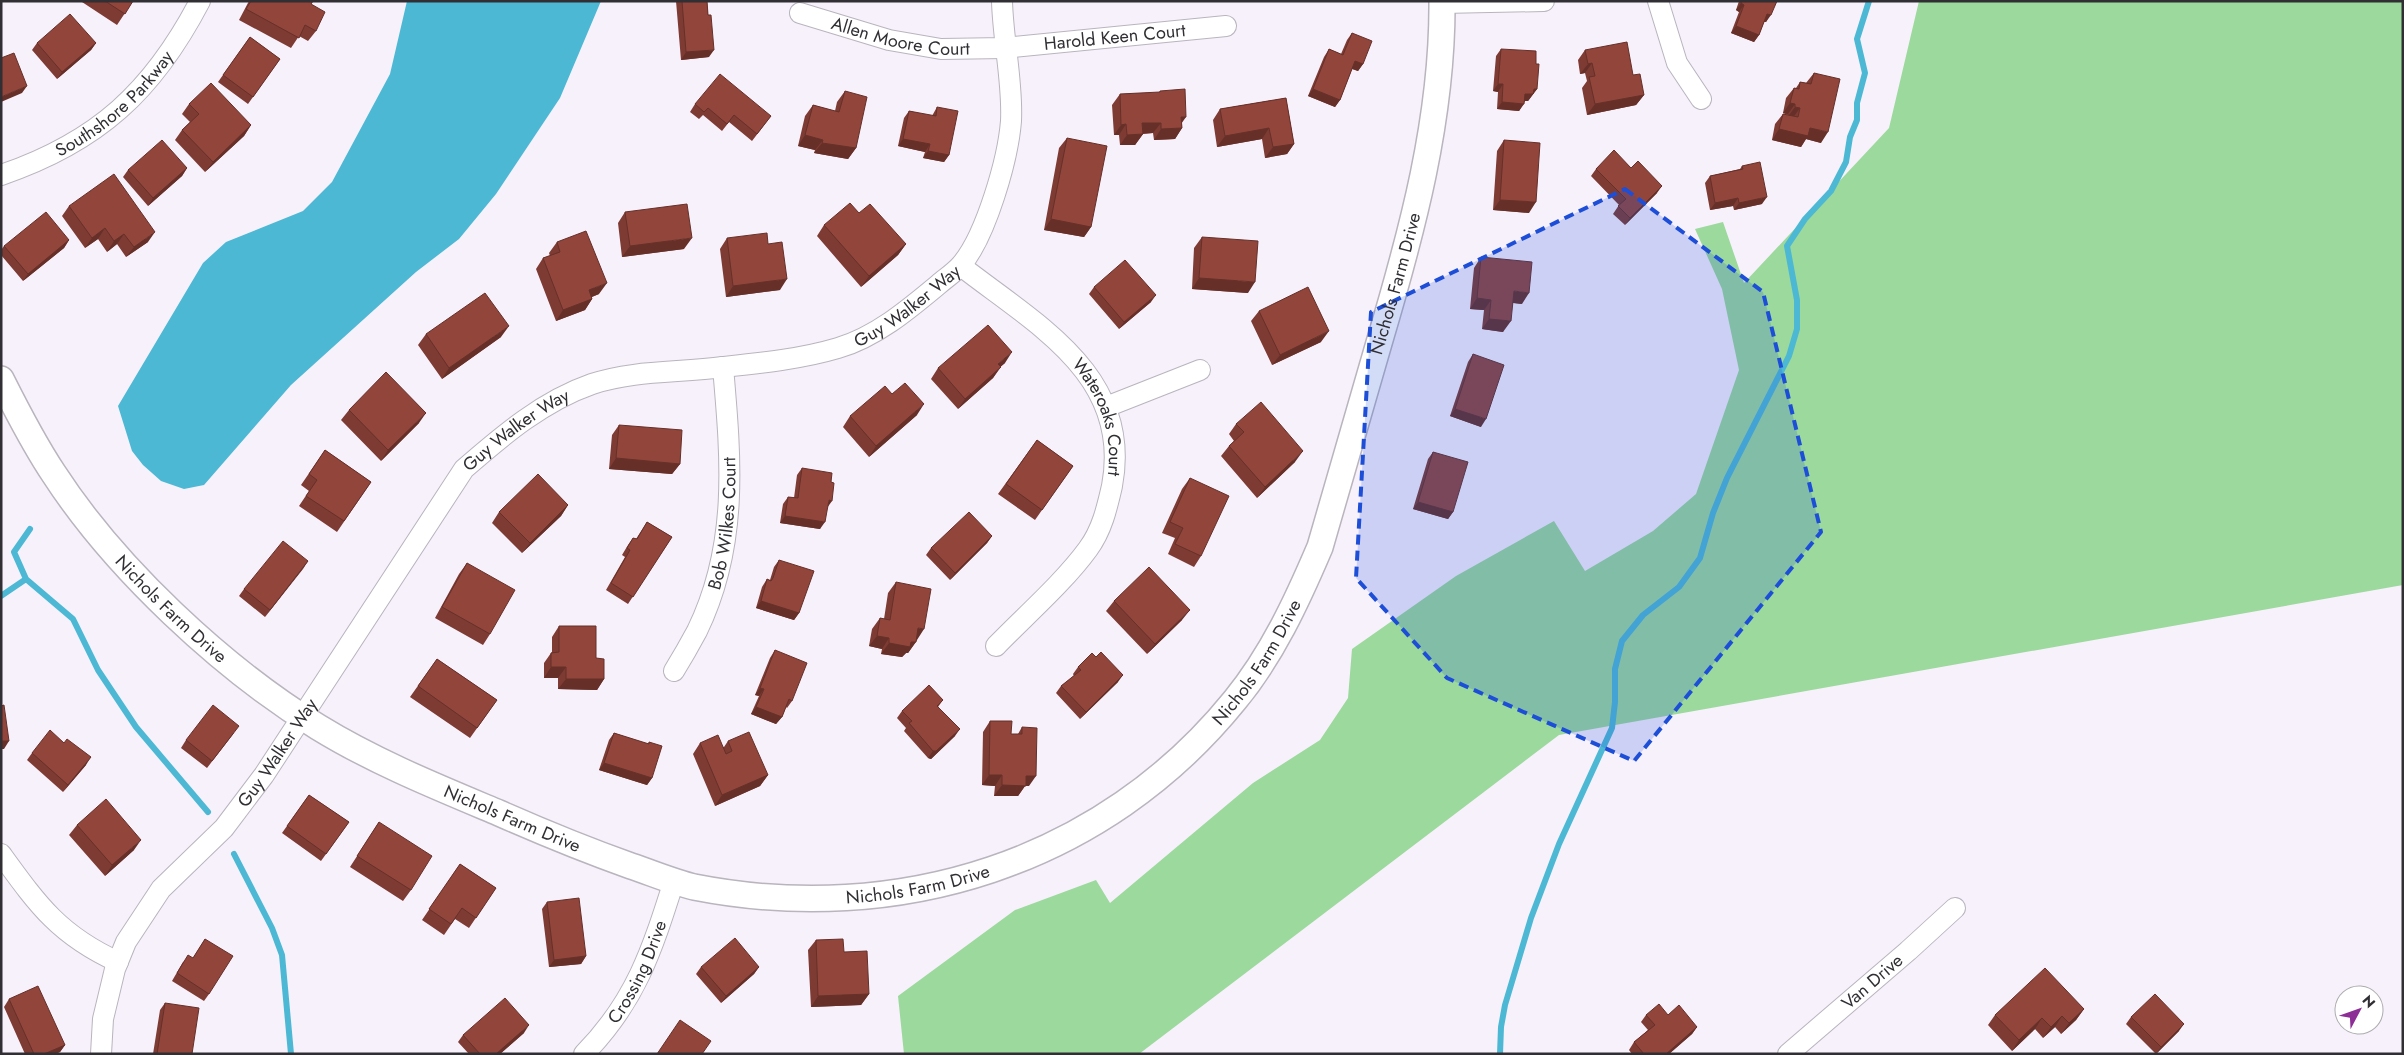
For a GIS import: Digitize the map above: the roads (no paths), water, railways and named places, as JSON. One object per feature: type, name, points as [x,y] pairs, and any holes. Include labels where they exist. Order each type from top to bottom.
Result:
[{"type":"street","name":"Southshore Parkway","points":[[1,175],[34,164],[68,147],[100,126],[132,99],[160,68],[182,36],[200,1]]},
{"type":"street","name":"Guy Walker Way","points":[[101,1054],[102,1019],[118,962],[126,942],[161,889],[224,828],[264,775],[464,469],[496,441],[561,397],[592,384],[650,373],[723,368],[811,355],[840,348],[896,319],[961,266],[969,254],[988,214],[999,185],[1007,148],[1011,121],[1010,92],[1004,48],[1002,1]]},
{"type":"street","points":[[1442,2],[1544,1]]},
{"type":"street","points":[[1658,1],[1677,63],[1701,99]]},
{"type":"street","name":"Nichols Farm Drive","points":[[1,379],[22,421],[54,475],[80,511],[125,566],[204,641],[302,717],[377,760],[420,780],[599,854],[674,881],[735,893],[832,900],[879,896],[927,888],[1009,863],[1058,844],[1093,825],[1126,803],[1184,756],[1210,730],[1237,698],[1281,631],[1300,594],[1320,547],[1389,309],[1416,207],[1430,144],[1439,70],[1442,2]]},
{"type":"street","name":"Allen Moore Court","points":[[800,13],[889,40],[941,49],[1004,48]]},
{"type":"street","name":"Harold Keen Court","points":[[1004,48],[1226,26]]},
{"type":"street","name":"Wateroaks Court","points":[[961,266],[1061,344],[1078,360],[1091,376],[1106,407],[1113,431],[1114,475],[1106,514],[1100,529],[1089,549],[996,646]]},
{"type":"street","name":"Bob Wilkes Court","points":[[674,671],[697,630],[708,602],[726,537],[731,472],[723,368]]},
{"type":"street","points":[[1106,407],[1200,370]]},
{"type":"street","points":[[1,854],[40,906],[59,927],[90,950],[118,962]]},
{"type":"street","name":"Crossing Drive","points":[[584,1054],[606,1031],[627,1001],[659,929],[674,881]]},
{"type":"street","name":"Van Drive","points":[[1788,1054],[1955,908]]},
{"type":"water","points":[[407,1],[601,1],[560,98],[496,194],[459,239],[416,272],[291,385],[204,485],[184,489],[161,481],[143,465],[132,451],[118,406],[203,263],[226,242],[303,211],[332,182],[390,74]]},
{"type":"waterway","points":[[1500,1054],[1501,1027],[1505,1005],[1531,918],[1559,844],[1612,728],[1615,702],[1615,669],[1622,641],[1643,615],[1679,587],[1700,558],[1713,513],[1727,478],[1789,356],[1797,329],[1797,300],[1787,246],[1805,219],[1831,191],[1846,162],[1850,137],[1857,120],[1857,103],[1865,73],[1857,39],[1869,1]]},
{"type":"waterway","points":[[1,596],[26,579],[14,552],[30,529]]},
{"type":"waterway","points":[[26,579],[73,619],[98,670],[136,727],[208,812]]},
{"type":"waterway","points":[[234,854],[272,928],[282,955],[291,1054]]}]
